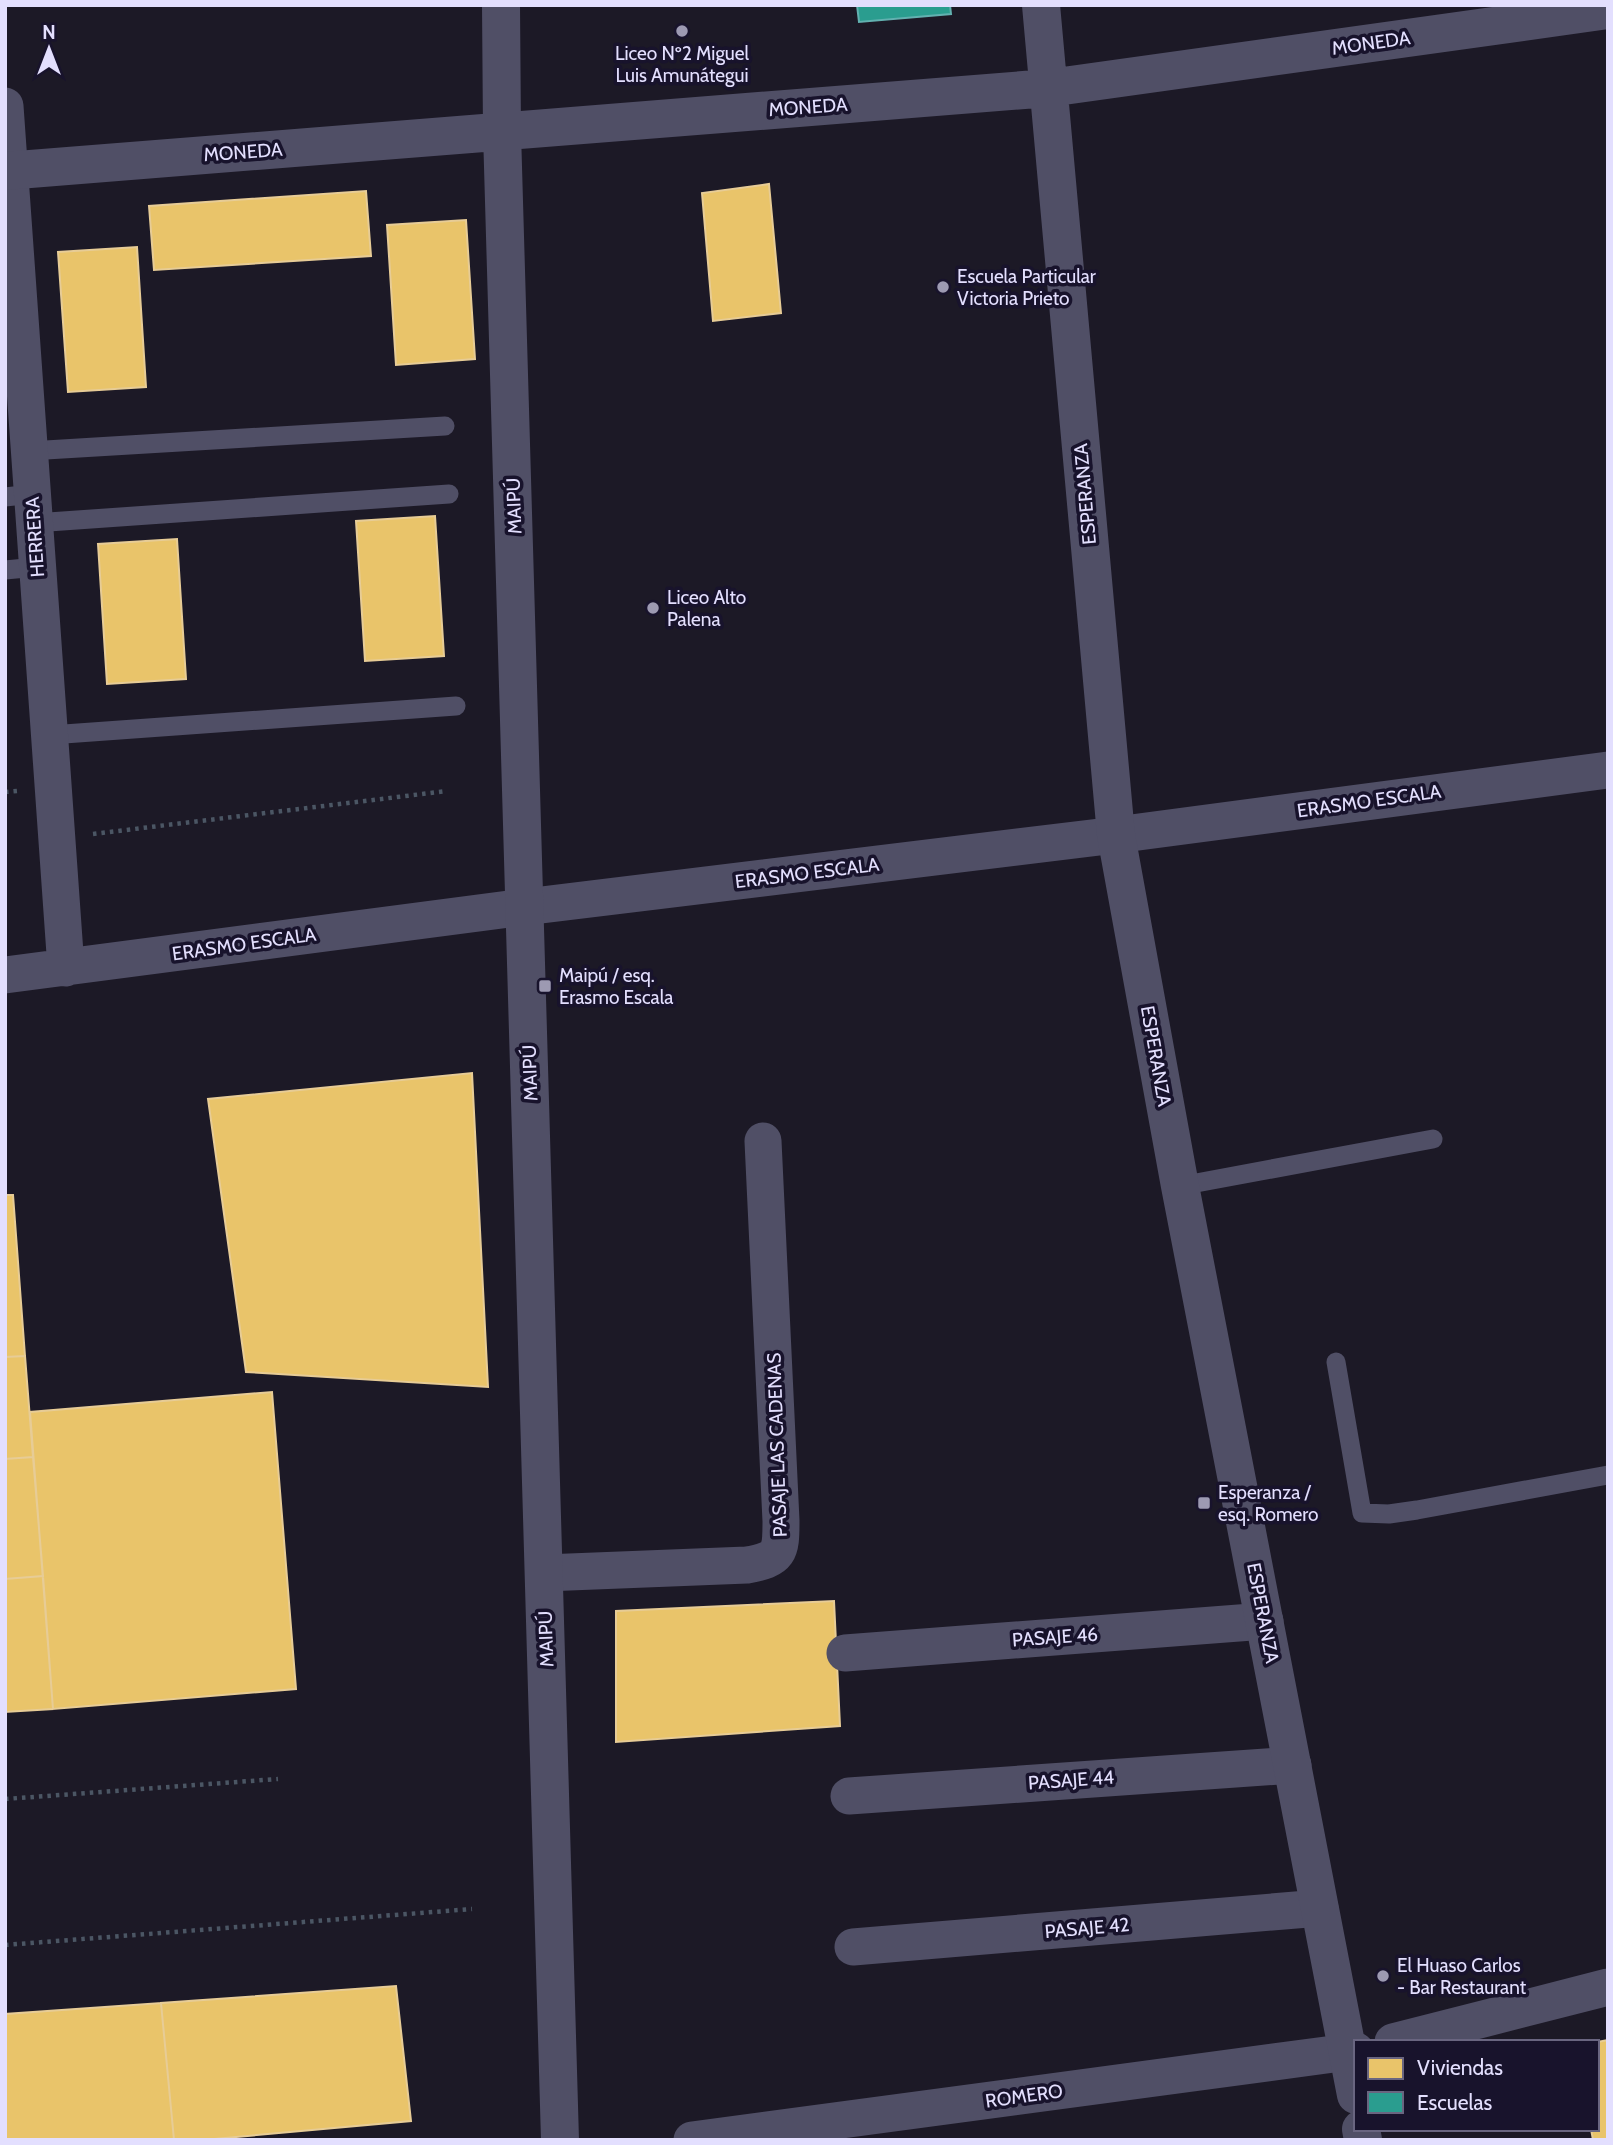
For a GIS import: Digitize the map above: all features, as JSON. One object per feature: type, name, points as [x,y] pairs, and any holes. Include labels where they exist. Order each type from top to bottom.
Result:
[{"type":"street","name":"MAIPÚ","points":[[501,5],[502,132],[560,2140]]},
{"type":"street","name":"ESPERANZA","points":[[1041,5],[1116,835],[1180,1186],[1320,1908],[1352,2052],[1354,2074]]},
{"type":"street","name":"MONEDA","points":[[7,171],[1049,89],[1608,10]]},
{"type":"street","name":"HERRERA","points":[[5,106],[7,171],[29,451],[21,569],[50,736],[66,968]]},
{"type":"street","name":"ERASMO ESCALA","points":[[5,975],[525,907],[1116,835],[1608,769]]},
{"type":"street","name":"PASAJE LAS CADENAS","points":[[544,1573],[747,1565],[772,1559],[778,1553],[782,1521],[763,1141]]},
{"type":"street","name":"PASAJE 46","points":[[845,1653],[1265,1621]]},
{"type":"street","name":"PASAJE 44","points":[[849,1796],[1293,1765]]},
{"type":"street","name":"PASAJE 42","points":[[853,1947],[1320,1908]]},
{"type":"street","points":[[1401,2040],[1608,1987]]},
{"type":"street","name":"ROMERO","points":[[692,2140],[1352,2052]]},
{"type":"lane","points":[[29,451],[445,426]]},
{"type":"lane","points":[[24,505],[449,494]]},
{"type":"lane","points":[[50,736],[456,706]]},
{"type":"lane","points":[[1180,1186],[1433,1139]]},
{"type":"lane","points":[[1336,1362],[1362,1513],[1388,1514],[1417,1510],[1608,1475]]},
{"type":"path","points":[[93,834],[447,791]]},
{"type":"path","points":[[5,1799],[278,1779]]},
{"type":"path","points":[[5,1945],[472,1909]]},
{"type":"building: Viviendas","points":[[769,184],[781,313],[713,321],[702,193]]},
{"type":"building: Viviendas","points":[[366,191],[371,256],[154,270],[149,206]]},
{"type":"building: Viviendas","points":[[466,220],[475,359],[396,365],[387,225]]},
{"type":"building: Viviendas","points":[[137,247],[146,387],[68,392],[58,252]]},
{"type":"building: Viviendas","points":[[435,516],[444,656],[365,661],[356,521]]},
{"type":"building: Viviendas","points":[[177,539],[186,679],[107,684],[98,544]]},
{"type":"building: Viviendas","points":[[472,1073],[488,1387],[246,1372],[208,1099]]},
{"type":"building: Viviendas","points":[[5,1195],[13,1195],[25,1356],[5,1357]]},
{"type":"building: Viviendas","points":[[25,1356],[33,1457],[5,1459],[5,1357]]},
{"type":"building: Viviendas","points":[[272,1392],[296,1689],[53,1709],[30,1412]]},
{"type":"building: Viviendas","points":[[33,1457],[43,1576],[5,1579],[5,1459]]},
{"type":"building: Viviendas","points":[[43,1576],[53,1709],[5,1712],[5,1579]]},
{"type":"building: Viviendas","points":[[834,1601],[840,1726],[616,1742],[616,1611]]},
{"type":"building: Viviendas","points":[[396,1986],[411,2121],[203,2140],[174,2140],[161,2003]]},
{"type":"building: Viviendas","points":[[161,2003],[174,2140],[5,2140],[5,2014]]},
{"type":"building: Viviendas","points":[[1608,2040],[1608,2140],[1593,2140],[1591,2131],[1599,2131],[1599,2042]]},
{"type":"building: Escuelas","points":[[857,5],[950,5],[951,14],[859,22]]},
{"type":"place","name":"Liceo Nº2 Miguel Luis Amunátegui","points":[[682,31]]},
{"type":"place","name":"Escuela Particular Victoria Prieto","points":[[943,287]]},
{"type":"place","name":"Liceo Alto Palena","points":[[653,608]]},
{"type":"place","name":"Maipú / esq. Erasmo Escala","points":[[545,986]]},
{"type":"place","name":"Esperanza / esq. Romero","points":[[1204,1503]]},
{"type":"place","name":"El Huaso Carlos - Bar Restaurant","points":[[1383,1976]]}]
